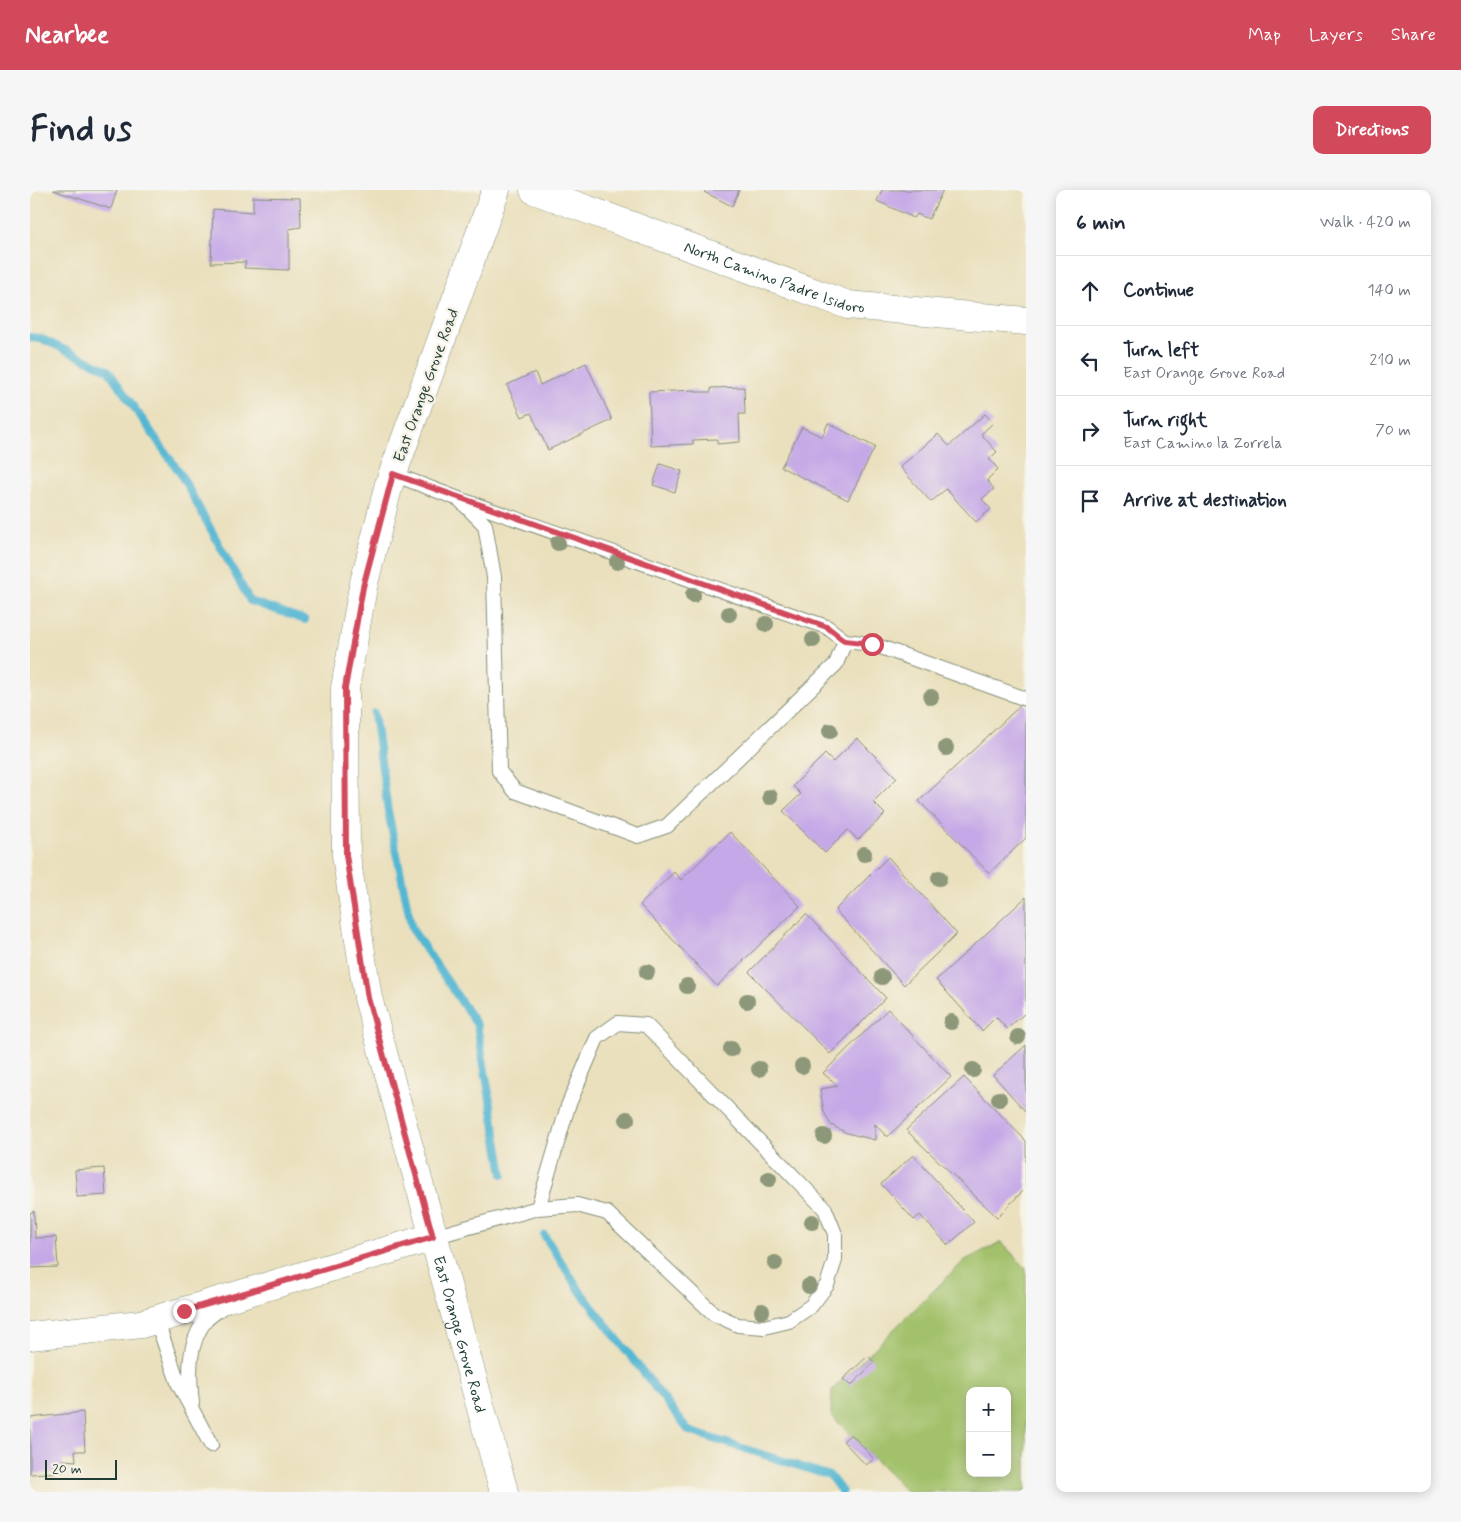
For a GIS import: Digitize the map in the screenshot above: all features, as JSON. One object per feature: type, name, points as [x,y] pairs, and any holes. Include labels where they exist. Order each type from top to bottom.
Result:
[{"type":"main road","name":"East Orange Grove Road","points":[[496,190],[393,474],[363,587],[345,688],[346,855],[368,998],[504,1492]]},
{"type":"main road","name":"North Camino Padre Isidoro","points":[[534,190],[848,305],[1026,321]]},
{"type":"main road","points":[[30,1336],[125,1326],[156,1319],[433,1237]]},
{"type":"lane","points":[[393,474],[459,499],[827,627],[845,641],[872,644],[1026,699]]},
{"type":"lane","points":[[459,499],[485,525],[494,577],[499,771],[515,792],[638,836],[667,826],[836,664],[845,641]]},
{"type":"lane","points":[[433,1237],[538,1208],[577,1205],[608,1213],[714,1314],[738,1325],[764,1327],[789,1321],[811,1306],[827,1285],[835,1260],[835,1234],[826,1209],[646,1025],[618,1022],[597,1038],[568,1106],[538,1208]]},
{"type":"lane","points":[[193,1411],[188,1373],[195,1337],[206,1320],[236,1296]]},
{"type":"lane","points":[[156,1319],[179,1386],[211,1445]]},
{"type":"green space","points":[[1001,1242],[1026,1268],[1026,1492],[907,1492],[831,1415],[832,1390],[965,1260]]},
{"type":"building","points":[[53,190],[117,190],[111,209]]},
{"type":"building","points":[[706,190],[739,190],[732,206],[704,192]]},
{"type":"building","points":[[882,190],[943,190],[929,219],[917,214],[914,218],[877,201]]},
{"type":"building","points":[[253,197],[300,198],[301,227],[289,229],[289,270],[244,268],[246,262],[211,263],[213,209],[253,212]]},
{"type":"building","points":[[586,363],[612,420],[548,450],[531,413],[522,417],[507,385],[535,372],[540,385]]},
{"type":"building","points":[[744,387],[745,414],[739,414],[740,442],[717,444],[717,439],[693,440],[693,444],[651,446],[649,392],[696,390],[696,392],[711,392],[711,388]]},
{"type":"building","points":[[985,414],[993,423],[981,434],[997,452],[989,459],[998,469],[987,480],[994,489],[982,499],[991,509],[976,522],[946,489],[931,502],[900,467],[938,434],[949,446]]},
{"type":"building","points":[[828,423],[875,447],[848,500],[781,467],[802,427],[822,437]]},
{"type":"building","points":[[660,464],[682,471],[675,492],[653,485]]},
{"type":"building","points":[[1023,703],[1026,706],[1026,838],[989,873],[919,801]]},
{"type":"building","points":[[857,738],[897,778],[873,802],[885,814],[858,840],[848,830],[825,853],[783,811],[801,794],[793,786],[825,754],[833,762]]},
{"type":"building","points":[[730,832],[800,906],[717,986],[640,905],[674,872],[681,880]]},
{"type":"building","points":[[888,857],[957,934],[904,985],[835,910]]},
{"type":"building","points":[[1026,897],[1026,1016],[1024,1014],[1007,1029],[996,1017],[982,1031],[936,980]]},
{"type":"building","points":[[806,914],[886,998],[830,1054],[749,972]]},
{"type":"building","points":[[888,1009],[951,1077],[887,1137],[875,1124],[875,1140],[847,1133],[831,1125],[824,1112],[820,1089],[838,1086],[823,1073]]},
{"type":"building","points":[[1026,1045],[1026,1112],[993,1075]]},
{"type":"building","points":[[964,1077],[1026,1141],[1026,1188],[997,1217],[906,1130]]},
{"type":"building","points":[[913,1155],[974,1222],[948,1245],[920,1215],[914,1220],[881,1184]]},
{"type":"building","points":[[104,1168],[106,1195],[77,1197],[75,1170]]},
{"type":"building","points":[[34,1211],[35,1238],[56,1237],[58,1267],[30,1268],[30,1213]]},
{"type":"building","points":[[868,1356],[874,1362],[851,1386],[843,1379]]},
{"type":"building","points":[[83,1412],[85,1451],[75,1451],[76,1461],[63,1460],[63,1472],[30,1474],[30,1418]]},
{"type":"building","points":[[851,1434],[874,1459],[866,1465],[843,1441]]},
{"type":"waterway","points":[[30,337],[40,338],[108,370],[180,473],[250,601],[305,620]]},
{"type":"waterway","points":[[374,713],[388,811],[412,929],[477,1025],[503,1174]]},
{"type":"waterway","points":[[544,1235],[580,1291],[689,1431],[830,1476],[842,1492]]},
{"type":"route","points":[[184,1311],[433,1237],[368,998],[346,855],[345,688],[363,587],[393,474],[459,499],[827,627],[845,641],[872,644]]}]
